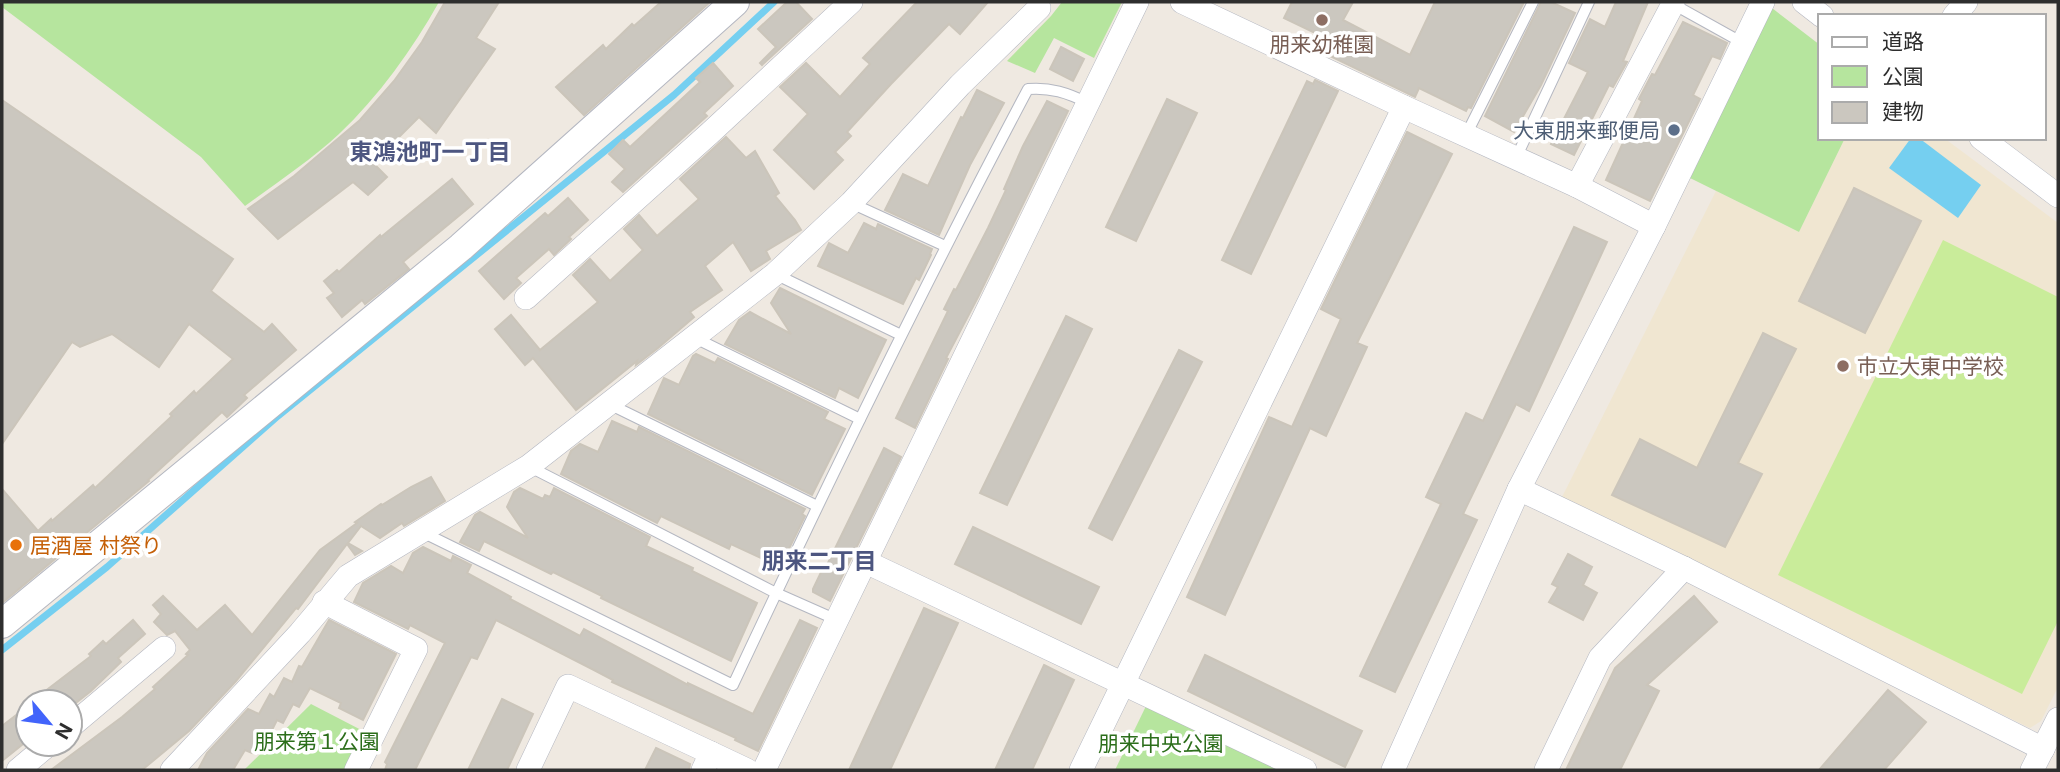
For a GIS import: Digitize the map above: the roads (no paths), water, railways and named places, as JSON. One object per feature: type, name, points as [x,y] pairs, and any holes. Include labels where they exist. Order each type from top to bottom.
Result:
[{"type":"street","points":[[2,624],[461,247],[736,2]]},
{"type":"street","points":[[526,298],[851,2]]},
{"type":"street","points":[[764,770],[1137,2]]},
{"type":"street","points":[[1182,2],[1577,186],[1654,226]]},
{"type":"street","points":[[1393,770],[1519,489],[1654,226],[1763,2]]},
{"type":"street","points":[[1577,186],[1670,3]]},
{"type":"street","points":[[172,770],[300,633],[348,576],[529,466],[775,274],[851,203],[1038,4]]},
{"type":"street","points":[[1081,770],[1404,107]]},
{"type":"street","points":[[1984,140],[2058,196]]},
{"type":"street","points":[[1519,489],[1684,568],[2043,750]]},
{"type":"street","points":[[866,562],[1305,770]]},
{"type":"street","points":[[1546,770],[1600,658],[1684,568]]},
{"type":"street","points":[[324,602],[416,649],[356,770]]},
{"type":"street","points":[[84,715],[164,648]]},
{"type":"street","points":[[528,770],[568,686],[707,762],[747,770]]},
{"type":"street","points":[[2032,770],[2058,719]]},
{"type":"street","points":[[18,770],[32,758]]},
{"type":"lane","points":[[1466,135],[1533,2]]},
{"type":"lane","points":[[1516,158],[1589,2]]},
{"type":"lane","points":[[1670,3],[1743,43]]},
{"type":"lane","points":[[422,531],[733,685],[817,506],[945,246],[1028,89],[1044,88],[1066,93],[1088,103]]},
{"type":"lane","points":[[851,203],[945,246]]},
{"type":"lane","points":[[775,274],[901,335]]},
{"type":"lane","points":[[693,337],[860,419]]},
{"type":"lane","points":[[608,404],[817,506]]},
{"type":"lane","points":[[529,466],[776,593],[837,620]]},
{"type":"water","points":[[1910,140],[1922,140],[1981,185],[1958,218],[1889,168]]},
{"type":"waterway","points":[[2,650],[107,567],[278,416],[674,95],[774,2]]},
{"type":"place","name":"朋来幼稚園","points":[[1322,20]]},
{"type":"place","name":"大東朋来郵便局","points":[[1674,130]]},
{"type":"place","name":"市立大東中学校","points":[[1843,366]]},
{"type":"place","name":"居酒屋 村祭り","points":[[16,545]]},
{"type":"district","name":"東鴻池町一丁目","points":[[430,152]]},
{"type":"district","name":"朋来二丁目","points":[[819,561]]},
{"type":"park label","name":"朋来第１公園","points":[[317,741]]},
{"type":"park label","name":"朋来中央公園","points":[[1161,743]]}]
